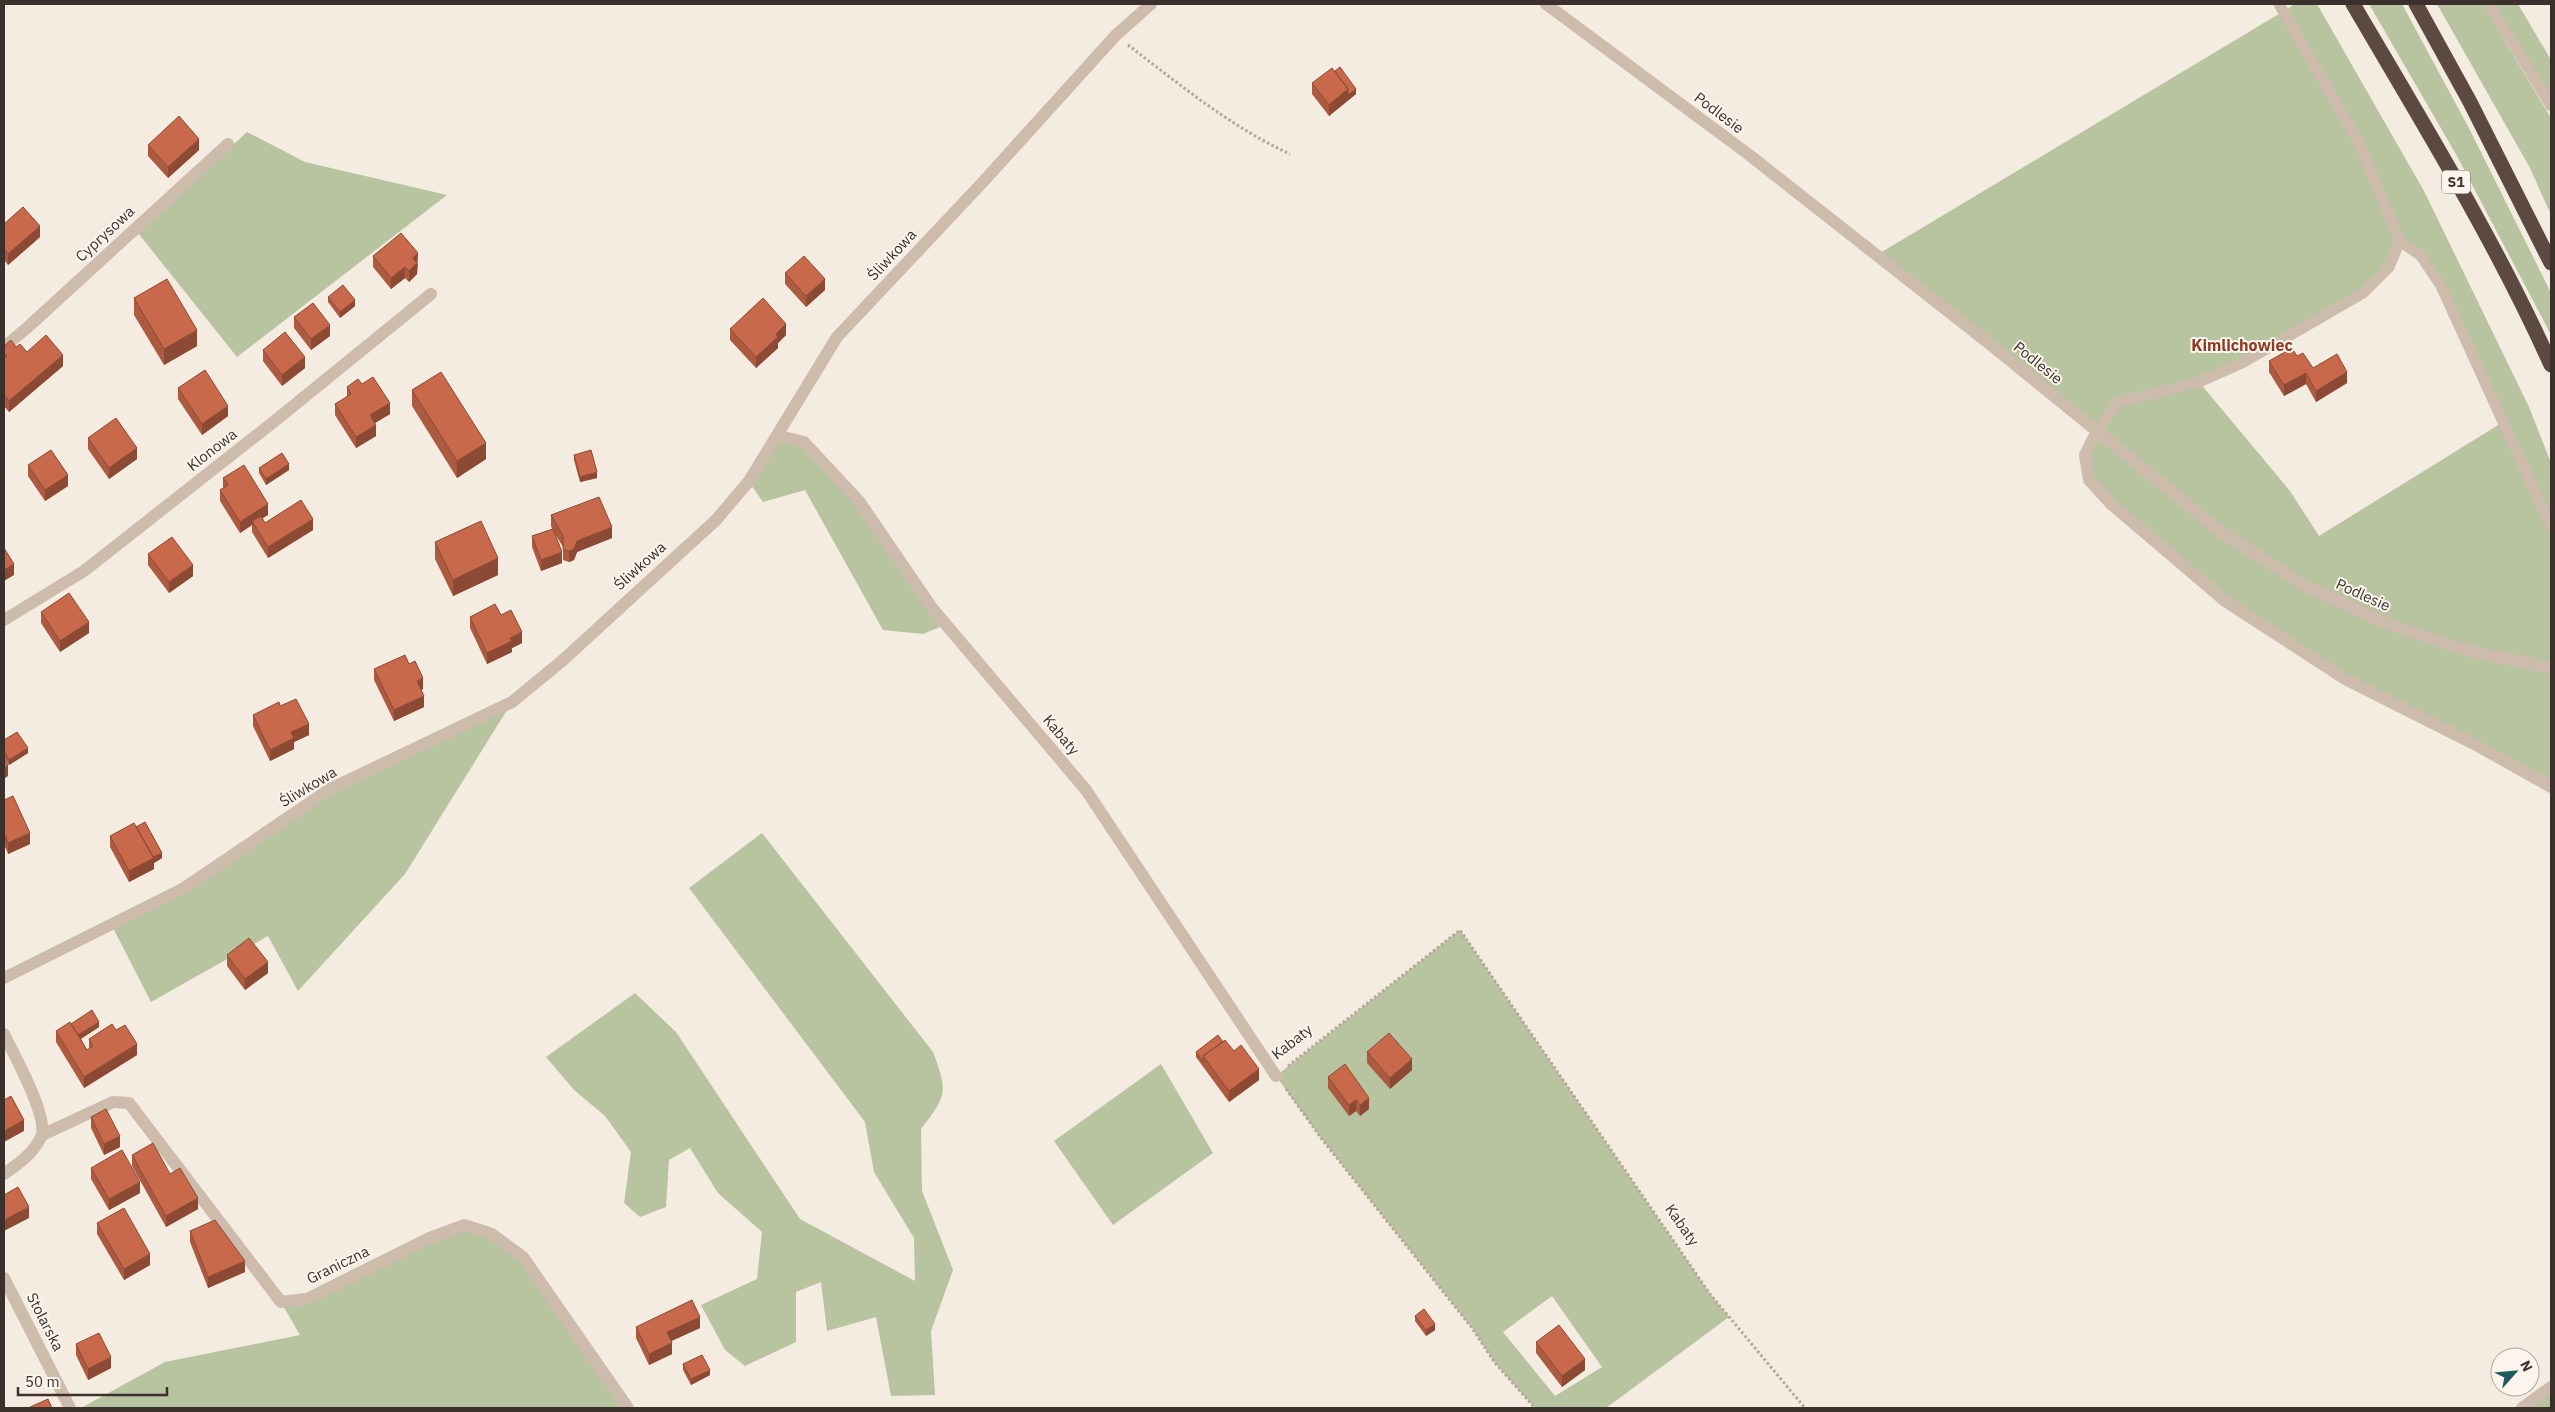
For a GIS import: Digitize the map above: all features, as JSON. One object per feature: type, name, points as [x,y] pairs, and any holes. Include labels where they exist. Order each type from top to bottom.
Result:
[{"type":"highway","name":"S1","points":[[2353,4],[2455,180],[2512,286],[2551,365]]},
{"type":"highway","points":[[2416,4],[2470,102],[2551,263]]},
{"type":"street","name":"Śliwkowa","points":[[4,978],[184,888],[330,789],[512,702],[562,661],[716,520],[749,482],[779,436],[837,337],[982,183],[1116,35],[1151,4]]},
{"type":"street","name":"Podlesie","points":[[1546,4],[1748,154],[2221,532],[2307,587],[2388,624],[2468,650],[2551,668]]},
{"type":"street","name":"Cyprysowa","points":[[4,347],[228,144]]},
{"type":"street","name":"Klonowa","points":[[4,620],[84,571],[276,420],[431,294]]},
{"type":"street","points":[[2097,431],[2085,455],[2089,480],[2111,504],[2224,600],[2345,679],[2478,746],[2551,787]]},
{"type":"street","name":"Kabaty","points":[[779,436],[804,442],[859,501],[932,608],[1086,790],[1276,1076]]},
{"type":"street","points":[[4,1034],[28,1082],[41,1115],[42,1135],[28,1157],[4,1174]]},
{"type":"street","name":"Graniczna","points":[[42,1135],[113,1102],[129,1103],[281,1302],[307,1298],[429,1238],[464,1225],[492,1234],[523,1258],[628,1408]]},
{"type":"street","name":"Stolarska","points":[[4,1278],[70,1408]]},
{"type":"street","points":[[2522,1408],[2551,1387]]},
{"type":"lane","points":[[2279,4],[2359,143],[2400,241],[2421,256],[2441,286],[2551,527]]},
{"type":"lane","points":[[2489,4],[2551,106]]},
{"type":"lane","points":[[2097,431],[2118,402],[2199,382],[2242,363],[2364,293],[2389,267],[2400,241]]},
{"type":"path","points":[[1116,35],[1229,118],[1271,145],[1290,154]]},
{"type":"path","name":"Kabaty","points":[[1276,1076],[1460,930],[1710,1294],[1805,1408]]},
{"type":"path","points":[[1276,1076],[1321,1138],[1472,1328],[1495,1363],[1535,1408]]},
{"type":"green space","points":[[2291,4],[2317,4],[2424,191],[2529,407],[2551,463],[2551,787],[2345,679],[2225,600],[2089,480],[2085,455],[2097,431],[1875,256],[2292,6]],"holes":[[[2401,241],[2441,286],[2503,422],[2319,536],[2290,491],[2199,382],[2363,293]]]},
{"type":"green space","points":[[2369,4],[2402,4],[2471,132],[2551,293],[2551,335],[2457,156]]},
{"type":"green space","points":[[2437,4],[2483,4],[2551,118],[2551,215],[2530,168]]},
{"type":"green space","points":[[2495,4],[2518,4],[2551,60],[2551,98]]},
{"type":"green space","points":[[247,132],[305,162],[447,195],[237,357],[138,233]]},
{"type":"green space","points":[[779,436],[804,442],[859,501],[945,625],[923,634],[883,630],[805,490],[763,502],[749,482]]},
{"type":"green space","points":[[512,702],[405,874],[298,991],[268,936],[151,1002],[111,924],[184,888],[330,789]]},
{"type":"green space","points":[[762,833],[933,1052],[938,1065],[943,1085],[940,1101],[921,1129],[922,1191],[953,1270],[931,1331],[935,1395],[891,1396],[876,1317],[827,1331],[821,1282],[796,1292],[796,1342],[745,1366],[725,1350],[701,1305],[757,1279],[762,1232],[718,1193],[690,1148],[669,1160],[666,1207],[640,1217],[624,1203],[631,1152],[605,1116],[574,1090],[546,1057],[635,993],[676,1032],[800,1219],[915,1281],[914,1238],[874,1172],[865,1122],[689,888]]},
{"type":"green space","points":[[1460,930],[1710,1294],[1729,1317],[1606,1408],[1535,1408],[1495,1363],[1472,1328],[1321,1138],[1276,1076]],"holes":[[[1552,1296],[1602,1367],[1555,1396],[1503,1332]]]},
{"type":"green space","points":[[1161,1064],[1213,1153],[1113,1225],[1054,1141]]},
{"type":"green space","points":[[464,1225],[523,1257],[628,1408],[81,1408],[165,1362],[300,1335],[281,1302],[307,1299]]},
{"type":"green space","points":[[2551,1387],[2551,1408],[2522,1408],[2540,1397],[2540,1395]]},
{"type":"building","points":[[1340,67],[1356,89],[1348,95],[1348,89],[1335,71]]},
{"type":"building","points":[[1332,68],[1348,89],[1329,105],[1312,83]]},
{"type":"building","points":[[179,116],[199,139],[168,167],[148,145]]},
{"type":"building","points":[[23,207],[40,226],[8,254],[4,249],[4,224]]},
{"type":"building","points":[[401,233],[418,253],[413,258],[417,263],[409,271],[405,267],[391,278],[373,256]]},
{"type":"building","points":[[804,256],[825,279],[806,296],[785,273]]},
{"type":"building","points":[[167,279],[197,330],[164,349],[134,298]]},
{"type":"building","points":[[343,285],[355,300],[340,312],[328,297]]},
{"type":"building","points":[[763,298],[786,324],[776,334],[778,337],[756,357],[730,329]]},
{"type":"building","points":[[313,303],[330,325],[311,339],[294,317]]},
{"type":"building","points":[[285,332],[305,357],[282,375],[263,350]]},
{"type":"building","points":[[46,335],[63,355],[9,401],[4,395],[4,358],[7,356],[4,353],[4,346],[11,340],[16,347],[20,344],[27,352]]},
{"type":"building","points":[[2292,348],[2297,356],[2303,353],[2313,368],[2337,354],[2347,372],[2316,391],[2306,373],[2284,385],[2269,361]]},
{"type":"building","points":[[205,370],[228,406],[202,424],[178,388]]},
{"type":"building","points":[[441,372],[486,443],[457,461],[412,390]]},
{"type":"building","points":[[373,377],[390,403],[370,415],[376,425],[356,437],[335,404],[351,394],[347,387],[358,379],[362,384]]},
{"type":"building","points":[[116,418],[137,448],[109,468],[88,438]]},
{"type":"building","points":[[51,450],[68,475],[45,490],[28,465]]},
{"type":"building","points":[[591,450],[597,472],[580,477],[574,455]]},
{"type":"building","points":[[282,453],[289,464],[266,479],[259,468]]},
{"type":"building","points":[[244,465],[268,504],[240,522],[220,490],[228,485],[223,478]]},
{"type":"building","points":[[599,497],[612,527],[577,541],[574,549],[569,551],[563,549],[563,536],[551,515]]},
{"type":"building","points":[[301,500],[313,519],[268,547],[252,521],[261,516],[265,523]]},
{"type":"building","points":[[481,521],[498,558],[453,580],[435,542]]},
{"type":"building","points":[[553,529],[562,552],[541,560],[532,536]]},
{"type":"building","points":[[172,537],[193,565],[169,582],[148,554]]},
{"type":"building","points":[[4,548],[14,564],[4,570]]},
{"type":"building","points":[[69,593],[89,622],[60,641],[41,612]]},
{"type":"building","points":[[495,604],[501,615],[511,610],[522,632],[510,638],[512,641],[487,653],[470,617]]},
{"type":"building","points":[[405,655],[409,664],[415,661],[423,678],[417,681],[424,696],[394,710],[374,669]]},
{"type":"building","points":[[296,699],[309,724],[291,732],[294,738],[270,750],[253,715],[279,702],[280,706]]},
{"type":"building","points":[[17,732],[28,748],[9,760],[4,751],[4,740]]},
{"type":"building","points":[[4,758],[8,765],[4,768]]},
{"type":"building","points":[[13,796],[30,833],[8,843],[4,833],[4,800]]},
{"type":"building","points":[[145,822],[162,853],[153,857],[136,827]]},
{"type":"building","points":[[134,823],[154,858],[129,871],[110,836]]},
{"type":"building","points":[[249,938],[268,962],[245,979],[227,955]]},
{"type":"building","points":[[92,1010],[99,1022],[78,1035],[71,1024]]},
{"type":"building","points":[[70,1022],[87,1050],[93,1046],[89,1039],[112,1024],[116,1030],[125,1025],[137,1044],[84,1077],[56,1031]]},
{"type":"building","points":[[1389,1033],[1412,1059],[1390,1078],[1367,1052]]},
{"type":"building","points":[[1218,1035],[1223,1042],[1203,1056],[1203,1062],[1196,1052]]},
{"type":"building","points":[[1225,1040],[1234,1051],[1241,1045],[1259,1069],[1229,1091],[1203,1056]]},
{"type":"building","points":[[1345,1064],[1369,1098],[1360,1105],[1356,1100],[1349,1105],[1328,1077]]},
{"type":"building","points":[[11,1096],[24,1120],[4,1131],[4,1100]]},
{"type":"building","points":[[106,1109],[120,1136],[104,1144],[91,1117]]},
{"type":"building","points":[[153,1143],[170,1174],[180,1168],[198,1198],[166,1216],[132,1155]]},
{"type":"building","points":[[122,1150],[140,1182],[109,1199],[91,1168]]},
{"type":"building","points":[[18,1187],[29,1207],[4,1220],[4,1195]]},
{"type":"building","points":[[124,1208],[150,1254],[124,1269],[97,1223]]},
{"type":"building","points":[[215,1220],[245,1261],[208,1277],[190,1231]]},
{"type":"building","points":[[692,1300],[700,1317],[667,1332],[672,1343],[649,1354],[636,1327]]},
{"type":"building","points":[[1424,1309],[1435,1324],[1426,1330],[1415,1316]]},
{"type":"building","points":[[1559,1325],[1585,1359],[1562,1376],[1536,1342]]},
{"type":"building","points":[[99,1333],[111,1357],[88,1369],[76,1344]]},
{"type":"building","points":[[702,1355],[710,1370],[691,1379],[683,1364]]},
{"type":"building","points":[[48,1399],[52,1408],[28,1408]]},
{"type":"district","name":"Kimlichowiec","points":[[2242,345]]}]
